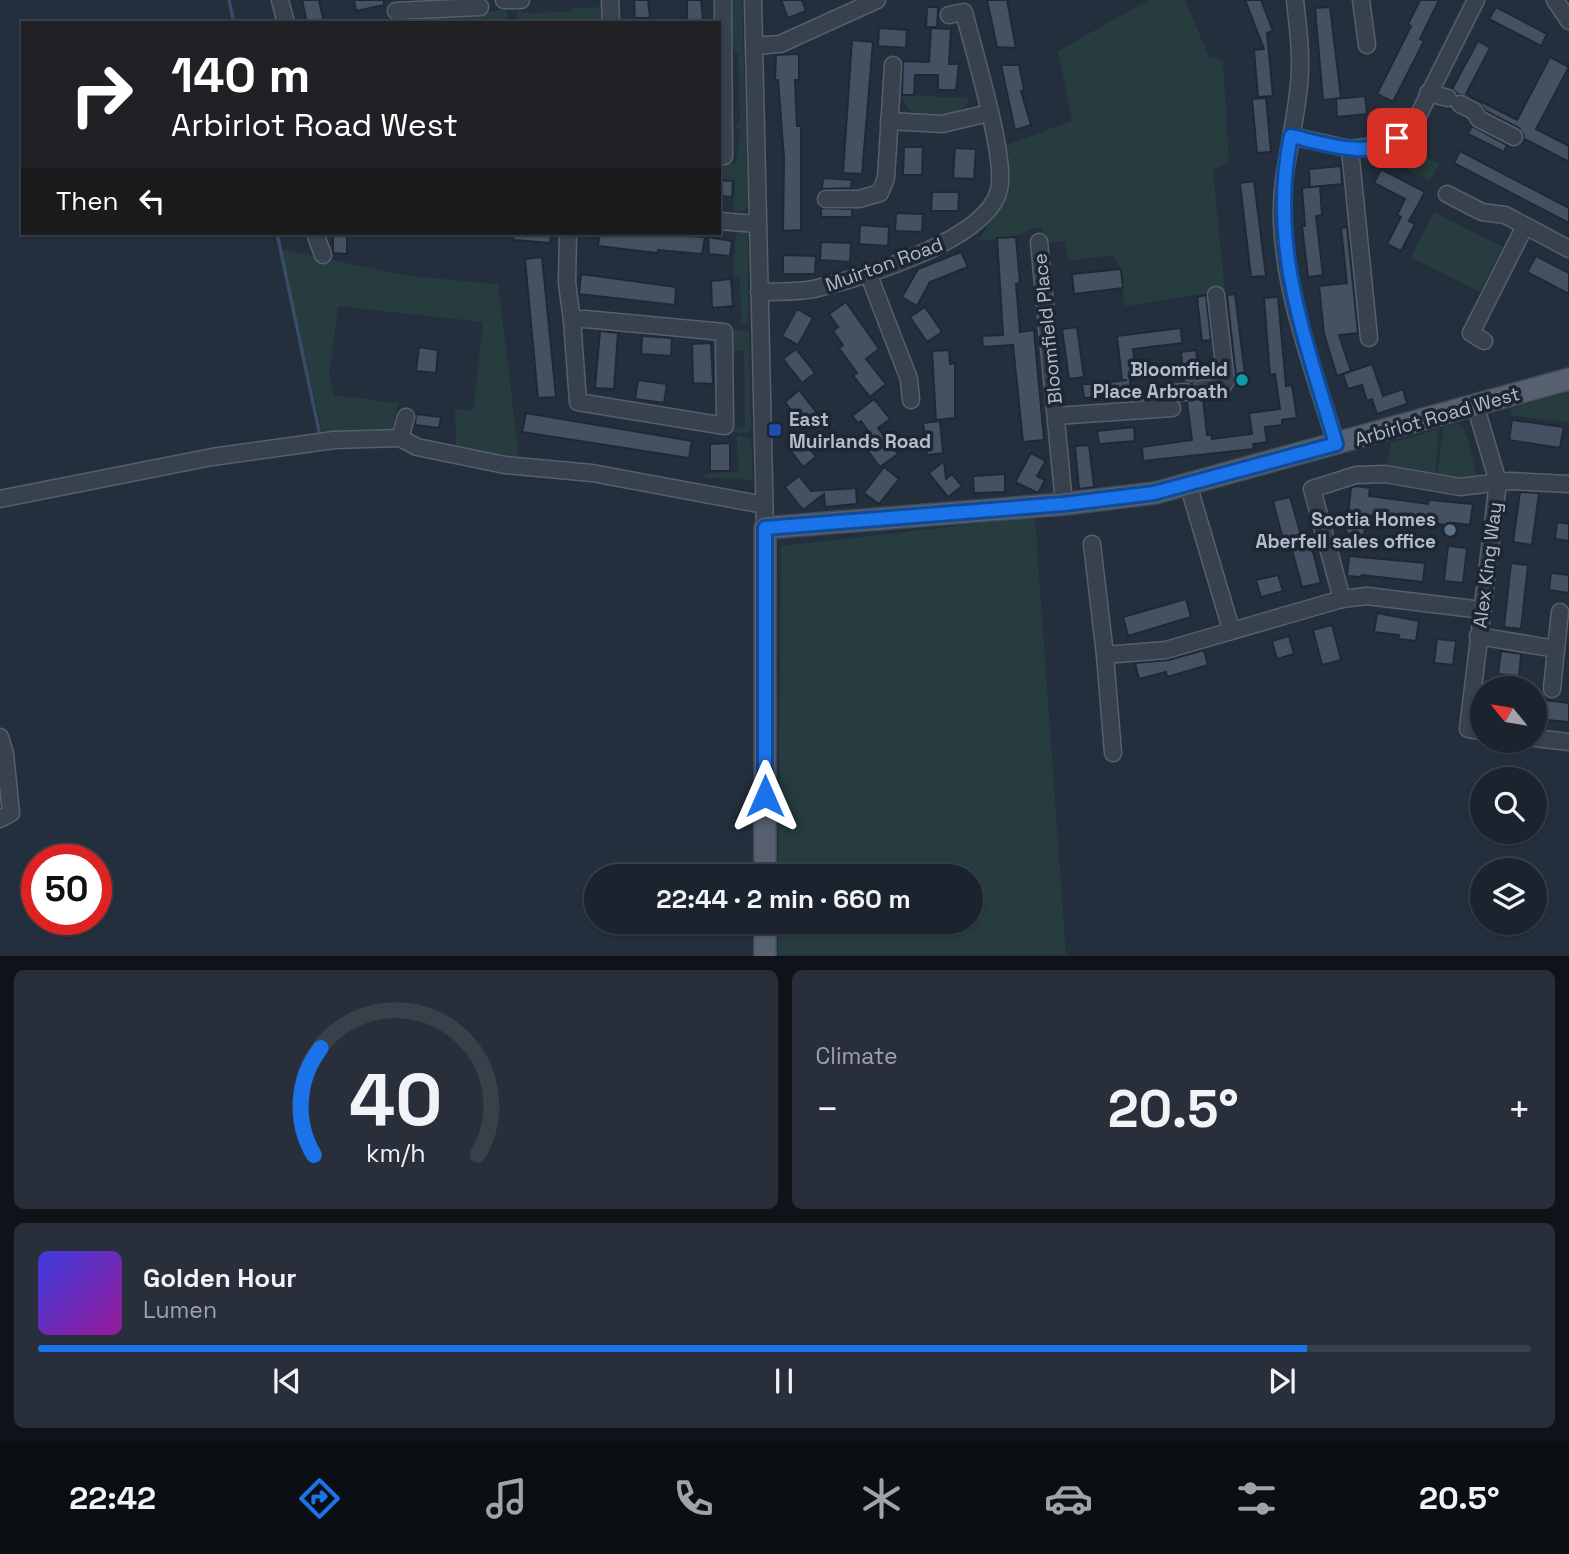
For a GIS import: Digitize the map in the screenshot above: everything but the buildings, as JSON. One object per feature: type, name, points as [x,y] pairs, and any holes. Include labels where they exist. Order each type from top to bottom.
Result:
[{"type":"main road","name":"Arbirlot Road West","points":[[765,528],[1064,504],[1154,493],[1569,379]]},
{"type":"main road","points":[[765,528],[765,864]]},
{"type":"main road","points":[[765,934],[765,956]]},
{"type":"street","points":[[280,0],[285,21]]},
{"type":"street","points":[[504,0],[521,0]]},
{"type":"street","points":[[610,0],[611,21]]},
{"type":"street","points":[[723,0],[721,29],[724,156]]},
{"type":"street","points":[[753,0],[765,528]]},
{"type":"street","points":[[754,46],[780,44],[877,0]]},
{"type":"street","points":[[1295,0],[1300,47],[1299,85],[1286,161],[1282,222],[1292,294],[1336,444]]},
{"type":"street","points":[[1361,0],[1367,46]]},
{"type":"street","points":[[1291,136],[1350,149],[1390,144],[1412,128],[1476,0]]},
{"type":"street","points":[[1555,0],[1569,22]]},
{"type":"street","points":[[396,11],[480,7]]},
{"type":"street","name":"Muirton Road","points":[[759,292],[815,289],[868,273],[955,238],[987,214],[1000,189],[999,160],[964,12],[949,15]]},
{"type":"street","points":[[826,199],[870,197],[880,193],[886,178],[893,65]]},
{"type":"street","points":[[1428,93],[1474,111],[1479,120],[1514,137]]},
{"type":"street","points":[[889,121],[942,124],[989,113]]},
{"type":"street","points":[[1350,149],[1369,338]]},
{"type":"street","points":[[1447,194],[1482,212],[1505,215],[1569,249]]},
{"type":"street","points":[[721,221],[757,224]]},
{"type":"street","points":[[1484,341],[1471,333],[1525,226]]},
{"type":"street","points":[[316,235],[323,255]]},
{"type":"street","points":[[568,235],[567,284],[579,402],[725,426],[724,331],[572,320]]},
{"type":"street","name":"Bloomfield Place","points":[[1039,243],[1064,504]]},
{"type":"street","points":[[868,273],[909,379],[911,400]]},
{"type":"street","points":[[1145,410],[1173,393],[1222,387],[1226,382],[1216,295]]},
{"type":"street","name":"Alex King Way","points":[[1477,404],[1498,482],[1479,636],[1477,676]]},
{"type":"street","name":"Bloomfield Place","points":[[1056,416],[1172,408]]},
{"type":"street","points":[[400,438],[406,417]]},
{"type":"street","points":[[0,499],[212,457],[334,440],[400,438],[417,447],[505,465],[592,472],[764,505]]},
{"type":"street","points":[[1342,599],[1312,489],[1356,475],[1376,474],[1460,487],[1498,482],[1568,484],[1569,466]]},
{"type":"street","points":[[1188,484],[1231,629]]},
{"type":"street","points":[[1092,544],[1113,753]]},
{"type":"street","points":[[1105,655],[1166,650],[1342,599],[1367,596],[1482,610]]},
{"type":"street","points":[[1552,689],[1560,612]]},
{"type":"street","points":[[1479,636],[1556,649]]},
{"type":"street","points":[[0,737],[5,754],[11,813],[0,819]]},
{"type":"street","points":[[1547,739],[1569,742]]},
{"type":"green space","points":[[730,0],[742,0],[748,205],[744,211],[734,212],[735,182],[721,180],[721,163],[736,164],[740,131],[736,125],[740,121],[738,54],[733,48]]},
{"type":"green space","points":[[1149,0],[1185,0],[1209,57],[1223,60],[1229,163],[1213,170],[1225,291],[1124,306],[1121,269],[1114,255],[1068,261],[1065,241],[1049,242],[1044,237],[1042,227],[1033,228],[1016,237],[978,241],[1010,191],[1006,145],[1072,121],[1058,51]]},
{"type":"green space","points":[[598,7],[604,13],[604,21],[518,21],[517,9],[523,13],[570,12],[574,8]]},
{"type":"green space","points":[[506,9],[507,21],[408,21],[407,16],[484,13]]},
{"type":"green space","points":[[902,95],[970,98],[965,106],[957,111],[934,116],[913,111],[905,105]]},
{"type":"green space","points":[[1410,150],[1439,164],[1430,181],[1402,167]]},
{"type":"green space","points":[[1434,212],[1503,247],[1480,292],[1411,257]]},
{"type":"green space","points":[[736,230],[744,231],[748,235],[748,323],[741,323],[740,278],[733,276]]},
{"type":"green space","points":[[285,250],[408,276],[498,284],[519,457],[456,451],[455,409],[473,411],[483,322],[338,306],[329,376],[334,395],[398,403],[394,425],[376,448],[325,444],[281,252]]},
{"type":"green space","points":[[733,329],[749,331],[751,430],[745,433],[735,432],[735,429],[745,428],[744,351],[733,351]]},
{"type":"green space","points":[[1569,392],[1569,422],[1512,416],[1512,408]]},
{"type":"green space","points":[[1456,424],[1462,426],[1469,443],[1478,479],[1458,481],[1437,475],[1444,427]]},
{"type":"green space","points":[[1439,429],[1435,475],[1387,469],[1390,443]]},
{"type":"green space","points":[[737,436],[751,438],[753,480],[700,477],[710,473],[738,472]]},
{"type":"green space","points":[[1035,517],[1066,955],[778,955],[778,934],[983,934],[983,864],[778,864],[781,546]]},
{"type":"waterway","points":[[229,0],[234,21]]},
{"type":"waterway","points":[[277,235],[319,431]]},
{"type":"place","name":"Bloomfield Place Arbroath","points":[[1242,380]]},
{"type":"place","name":"East Muirlands Road","points":[[775,430]]},
{"type":"place","name":"Scotia Homes Aberfell sales office","points":[[1450,530]]},
{"type":"route","points":[[765,796],[765,528],[1064,504],[1154,493],[1336,444],[1292,294],[1282,222],[1286,161],[1291,136],[1350,149],[1390,144],[1397,138]]}]
